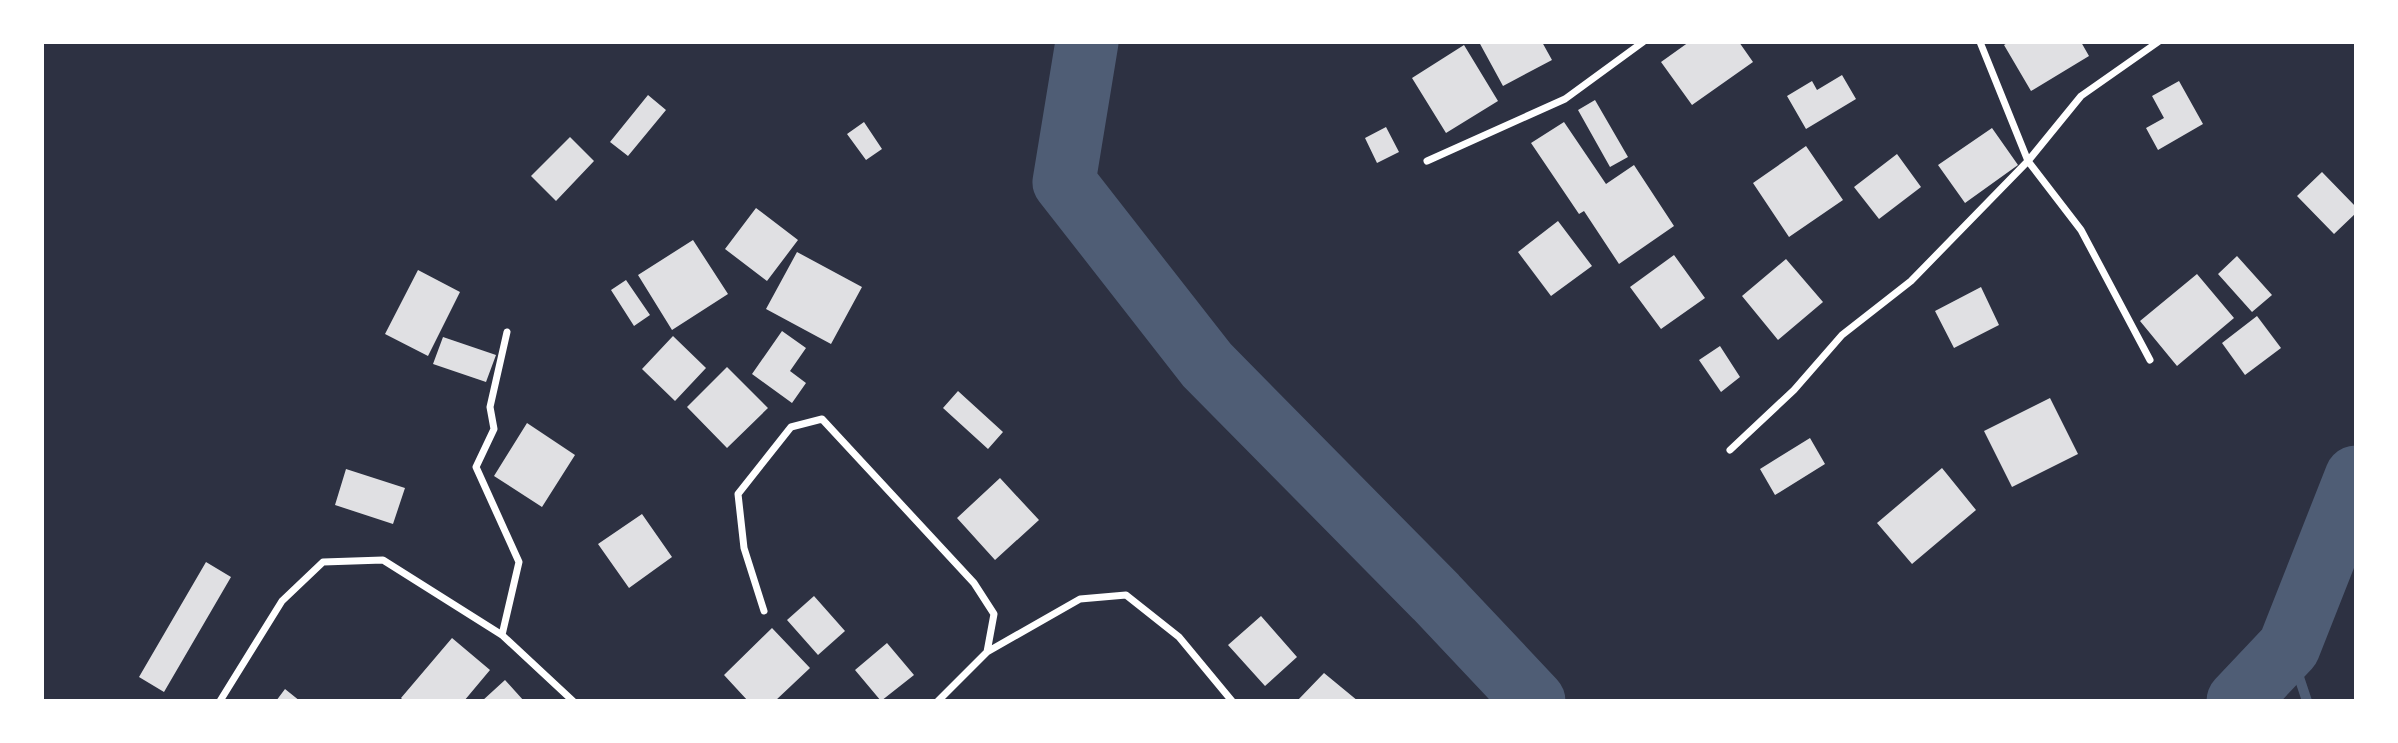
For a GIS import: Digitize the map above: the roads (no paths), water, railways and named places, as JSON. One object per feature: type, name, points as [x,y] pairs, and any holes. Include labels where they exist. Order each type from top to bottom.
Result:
[{"type":"street","points":[[1427,161],[1565,99],[1643,42]]},
{"type":"street","points":[[1980,42],[2028,161],[2081,230],[2150,360]]},
{"type":"street","points":[[1730,450],[1794,390],[1842,335],[1911,281],[2028,161],[2081,96],[2158,42]]},
{"type":"street","points":[[502,635],[519,562],[475,467],[494,429],[490,407],[507,332]]},
{"type":"street","points":[[764,611],[744,548],[738,494],[791,427],[822,419],[974,583],[994,614],[987,652]]},
{"type":"street","points":[[220,701],[282,601],[323,562],[383,560],[502,635],[573,701]]},
{"type":"street","points":[[938,701],[987,652],[1080,599],[1126,595],[1179,637],[1232,701]]},
{"type":"waterway","points":[[1087,42],[1064,182],[1207,365],[1436,597],[1534,701]]},
{"type":"waterway","points":[[2238,701],[2289,647],[2356,477]]},
{"type":"waterway","points":[[2289,647],[2307,701]]}]
